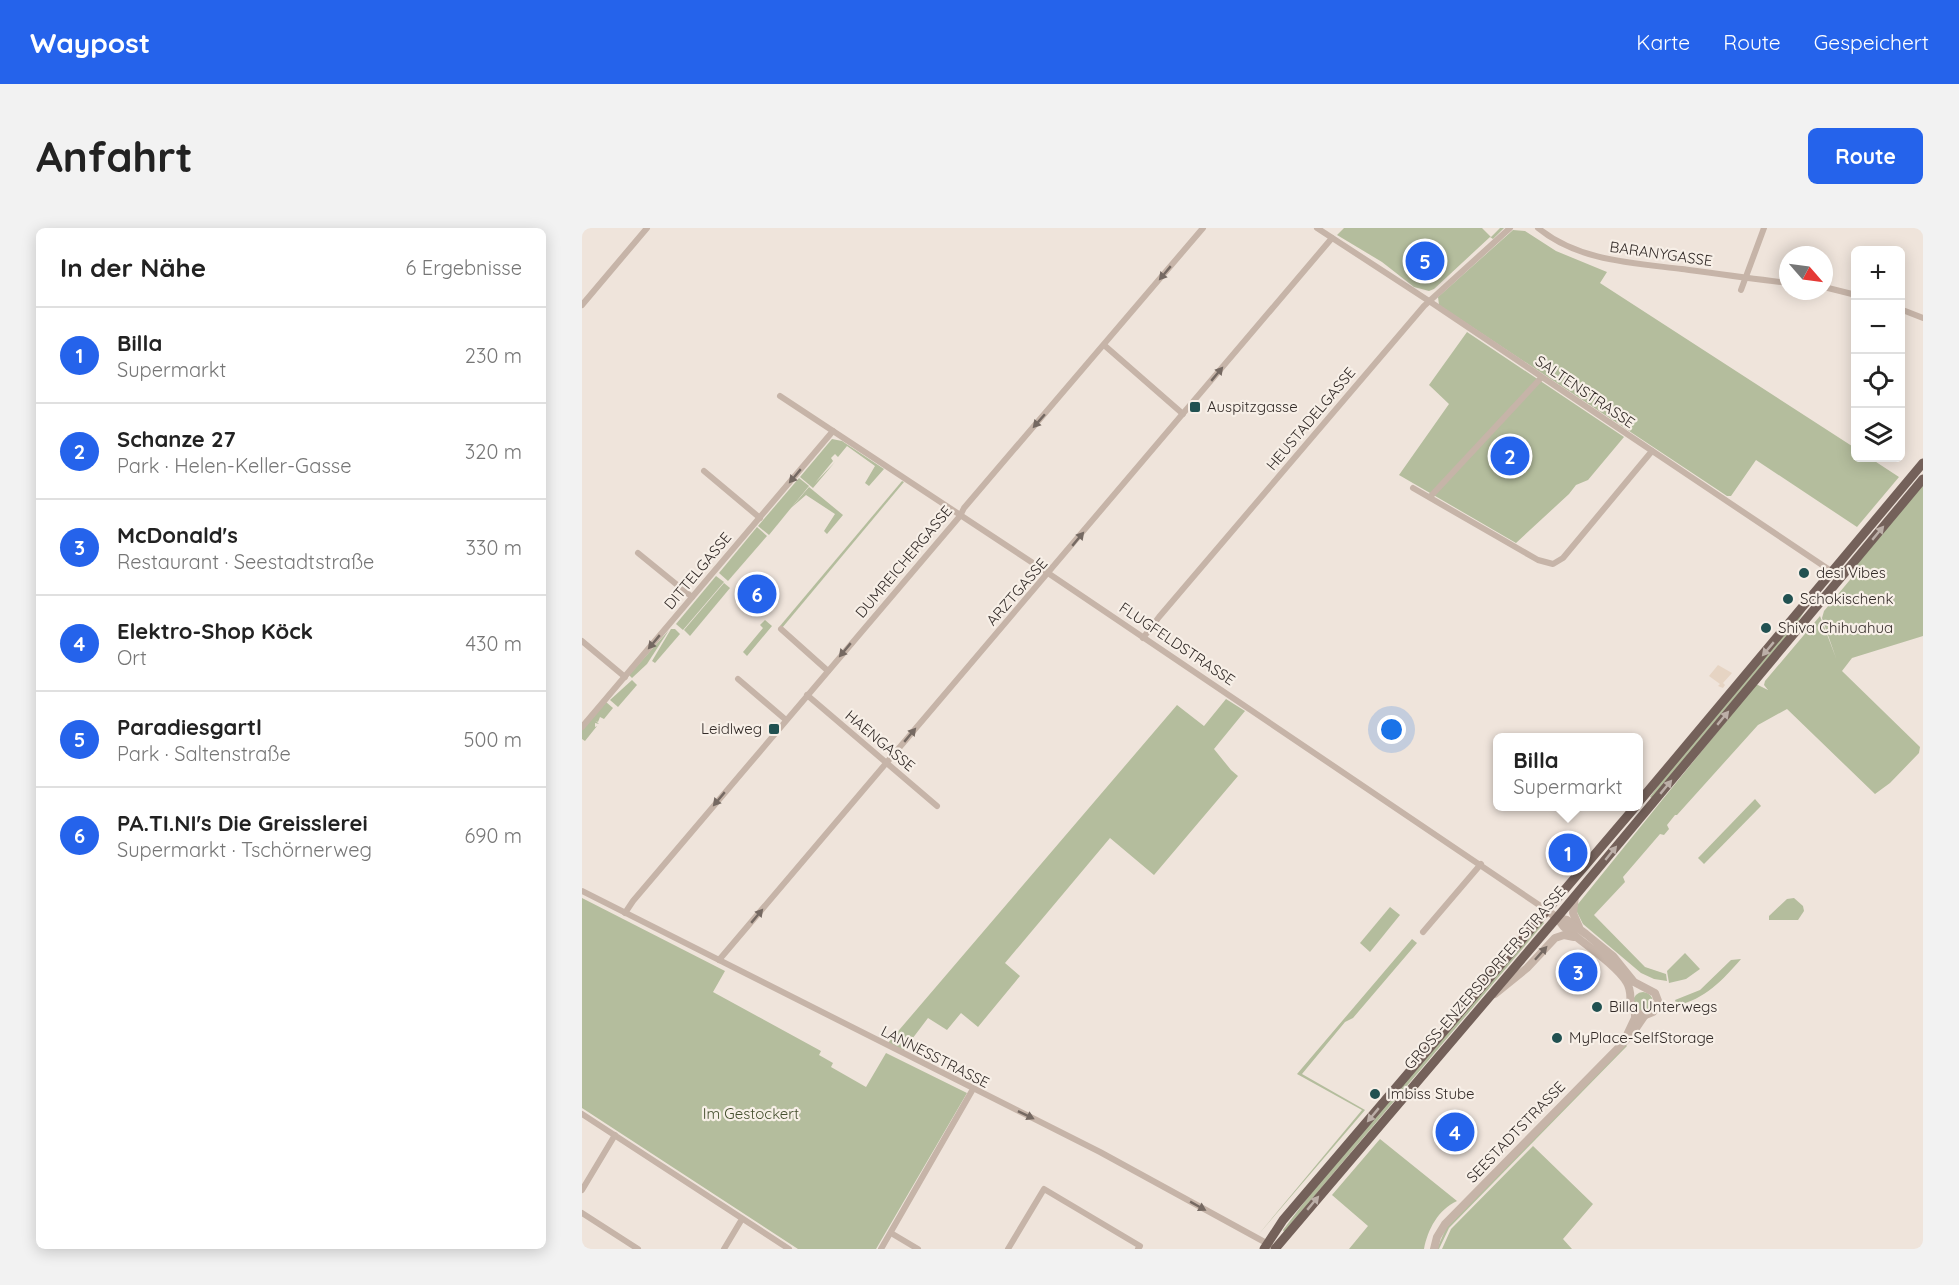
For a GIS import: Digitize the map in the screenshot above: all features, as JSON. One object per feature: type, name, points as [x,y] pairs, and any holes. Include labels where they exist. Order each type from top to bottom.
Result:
[{"type":"main road","name":"GROSS-ENZERSDORFER STRASSE","points":[[1272,1248],[1557,918],[1836,575],[1923,463]]},
{"type":"main road","name":"GROSS-ENZERSDORFER STRASSE","points":[[1643,798],[1836,575],[1923,479]]},
{"type":"main road","name":"GROSS-ENZERSDORFER STRASSE","points":[[1272,1248],[1283,1220],[1632,811]]},
{"type":"street","points":[[582,305],[647,228]]},
{"type":"street","name":"DUMREICHERGASSE","points":[[625,913],[640,892],[1203,228]]},
{"type":"street","name":"SALTENSTRASSE","points":[[1317,228],[1836,575]]},
{"type":"street","name":"HEUSTADELGASSE","points":[[1143,638],[1429,301],[1510,228]]},
{"type":"street","name":"BARANYGASSE","points":[[1538,228],[1553,239],[1579,252],[1609,260],[1779,282]]},
{"type":"street","points":[[1741,290],[1764,228]]},
{"type":"street","name":"ARZTGASSE","points":[[719,960],[1332,238]]},
{"type":"street","points":[[1833,289],[1851,294]]},
{"type":"street","points":[[1905,311],[1923,318]]},
{"type":"street","points":[[1104,345],[1183,414]]},
{"type":"street","points":[[1430,497],[1541,378]]},
{"type":"street","name":"FLUGFELDSTRASSE","points":[[780,396],[1481,864],[1557,918]]},
{"type":"street","name":"DITTELGASSE","points":[[582,727],[833,431]]},
{"type":"street","points":[[1413,488],[1538,560],[1553,564],[1563,558],[1652,451]]},
{"type":"street","points":[[704,471],[760,518]]},
{"type":"street","points":[[638,553],[692,597]]},
{"type":"street","points":[[781,629],[828,671]]},
{"type":"street","points":[[582,641],[625,677]]},
{"type":"street","points":[[738,679],[786,720]]},
{"type":"street","name":"HAENGASSE","points":[[807,695],[937,806]]},
{"type":"street","points":[[1422,932],[1481,864]]},
{"type":"street","name":"LANNESSTRASSE","points":[[582,891],[1100,1152],[1272,1248]]},
{"type":"street","points":[[1575,896],[1573,918],[1586,934]]},
{"type":"street","points":[[1557,918],[1560,924],[1627,981],[1631,992],[1631,1007],[1635,1012],[1645,1015]]},
{"type":"street","name":"SEESTADTSTRASSE","points":[[1434,1249],[1437,1237],[1445,1224],[1636,1030],[1645,1015],[1653,1012],[1658,1001],[1655,993],[1634,982],[1613,956],[1567,920],[1557,918]]},
{"type":"street","points":[[1474,1014],[1527,968],[1556,938],[1564,935],[1575,937]]},
{"type":"street","points":[[1630,999],[1634,992],[1645,988]]},
{"type":"street","name":"SEESTADTSTRASSE","points":[[1626,1039],[1635,1018],[1635,1012]]},
{"type":"street","points":[[881,1249],[973,1089]]},
{"type":"street","points":[[582,1114],[789,1249]]},
{"type":"street","points":[[582,1190],[615,1135]]},
{"type":"street","points":[[1008,1249],[1044,1189],[1139,1247]]},
{"type":"street","points":[[582,1213],[638,1249]]},
{"type":"street","points":[[724,1249],[742,1219]]},
{"type":"street","points":[[891,1233],[918,1249]]},
{"type":"green space","points":[[1344,228],[1482,228],[1491,237],[1500,228],[1504,228],[1493,239],[1490,237],[1434,289],[1429,291],[1414,287],[1382,262],[1337,235]]},
{"type":"green space","points":[[1513,230],[1525,231],[1556,251],[1607,272],[1600,283],[1851,445],[1851,462],[1876,462],[1899,477],[1857,527],[1756,460],[1731,496],[1727,496],[1439,305],[1438,297]]},
{"type":"green space","points":[[1467,332],[1624,437],[1588,480],[1576,485],[1516,543],[1399,475],[1449,404],[1429,385]]},
{"type":"green space","points":[[832,439],[842,441],[884,469],[869,486],[865,483],[875,466],[847,446],[838,457],[835,454],[831,458],[833,461],[815,483],[835,462],[813,488],[800,477]]},
{"type":"green space","points":[[799,478],[809,486],[769,535],[758,526]]},
{"type":"green space","points":[[902,481],[904,482],[782,628],[780,626]]},
{"type":"green space","points":[[1923,484],[1923,636],[1852,658],[1842,671],[1920,747],[1919,753],[1890,783],[1875,794],[1787,709],[1758,725],[1675,815],[1667,825],[1669,829],[1664,835],[1660,834],[1623,877],[1625,882],[1594,915],[1645,967],[1666,974],[1667,981],[1654,979],[1641,973],[1583,924],[1576,910],[1578,904],[1756,684],[1768,690],[1764,685],[1765,681],[1820,616],[1836,658],[1822,618],[1824,611],[1854,575],[1851,571]]},
{"type":"green space","points":[[809,487],[843,515],[827,534],[824,531],[835,514],[806,495],[791,508]]},
{"type":"green space","points":[[757,527],[767,536],[728,581],[719,573]]},
{"type":"green space","points":[[716,576],[724,582],[683,630],[676,624]]},
{"type":"green space","points":[[724,583],[730,588],[690,636],[684,630]]},
{"type":"green space","points":[[1807,607],[1794,628],[1652,798],[1650,797],[1665,775]]},
{"type":"green space","points":[[765,620],[772,626],[747,656],[743,652],[763,628],[760,625]]},
{"type":"green space","points":[[671,629],[675,629],[680,634],[655,663],[652,661]]},
{"type":"green space","points":[[669,630],[647,664],[632,678],[629,675]]},
{"type":"green space","points":[[632,680],[637,685],[618,707],[610,700]]},
{"type":"green space","points":[[1226,699],[1245,711],[1214,749],[1238,776],[1154,875],[1110,838],[1005,963],[1020,976],[978,1027],[961,1013],[947,1030],[928,1018],[903,1051],[888,1043],[1177,705],[1204,726]]},
{"type":"green space","points":[[606,702],[613,708],[604,719],[600,717],[598,722],[596,721],[599,724],[595,723],[595,727],[597,726],[585,741],[582,739],[582,730]]},
{"type":"green space","points":[[1755,799],[1761,806],[1704,864],[1698,858]]},
{"type":"green space","name":"Im Gestockert","points":[[582,898],[725,971],[713,992],[821,1051],[819,1055],[833,1063],[831,1067],[866,1087],[886,1053],[967,1093],[876,1249],[798,1249],[582,1108]]},
{"type":"green space","points":[[1794,898],[1803,906],[1804,911],[1798,920],[1769,920],[1769,916],[1787,899]]},
{"type":"green space","points":[[1390,907],[1400,915],[1370,952],[1360,943]]},
{"type":"green space","points":[[1542,921],[1544,923],[1284,1232],[1283,1230],[1318,1184]]},
{"type":"green space","points":[[1412,939],[1417,943],[1353,1018],[1345,1022],[1302,1074],[1365,1110],[1258,1235],[1362,1110],[1297,1074]]},
{"type":"green space","points":[[1685,953],[1700,969],[1686,979],[1669,983],[1667,971]]},
{"type":"green space","points":[[1741,959],[1704,994],[1677,1005],[1675,1000],[1700,990],[1731,960]]},
{"type":"green space","points":[[1643,992],[1650,995],[1653,1002],[1650,1009],[1643,1012],[1636,1009],[1633,1002],[1636,995]]},
{"type":"green space","points":[[1625,1044],[1627,1046],[1449,1228],[1437,1249],[1446,1228]]},
{"type":"green space","points":[[1380,1139],[1457,1201],[1439,1215],[1428,1234],[1424,1249],[1349,1249],[1368,1226],[1332,1195]]},
{"type":"green space","points":[[1533,1146],[1593,1204],[1563,1239],[1572,1249],[1442,1249],[1451,1229]]},
{"type":"shaded area","points":[[1718,665],[1732,673],[1723,683],[1725,685],[1723,688],[1709,676]]},
{"type":"place","name":"Paradiesgartl","points":[[1425,261]]},
{"type":"place","name":"Auspitzgasse","points":[[1195,407]]},
{"type":"place","name":"Schanze 27","points":[[1510,456]]},
{"type":"place","name":"desi Vibes","points":[[1804,573]]},
{"type":"place","name":"PA.TI.NI's Die Greisslerei","points":[[757,594]]},
{"type":"place","name":"Schokischenk","points":[[1788,599]]},
{"type":"place","name":"Shiva Chihuahua","points":[[1766,628]]},
{"type":"place","name":"Leidlweg","points":[[774,729]]},
{"type":"place","name":"Billa","points":[[1568,853]]},
{"type":"place","name":"McDonald's","points":[[1578,972]]},
{"type":"place","name":"Billa Unterwegs","points":[[1597,1007]]},
{"type":"place","name":"MyPlace-SelfStorage","points":[[1557,1038]]},
{"type":"place","name":"Imbiss Stube","points":[[1375,1094]]},
{"type":"place","name":"Elektro-Shop Köck","points":[[1455,1132]]}]
